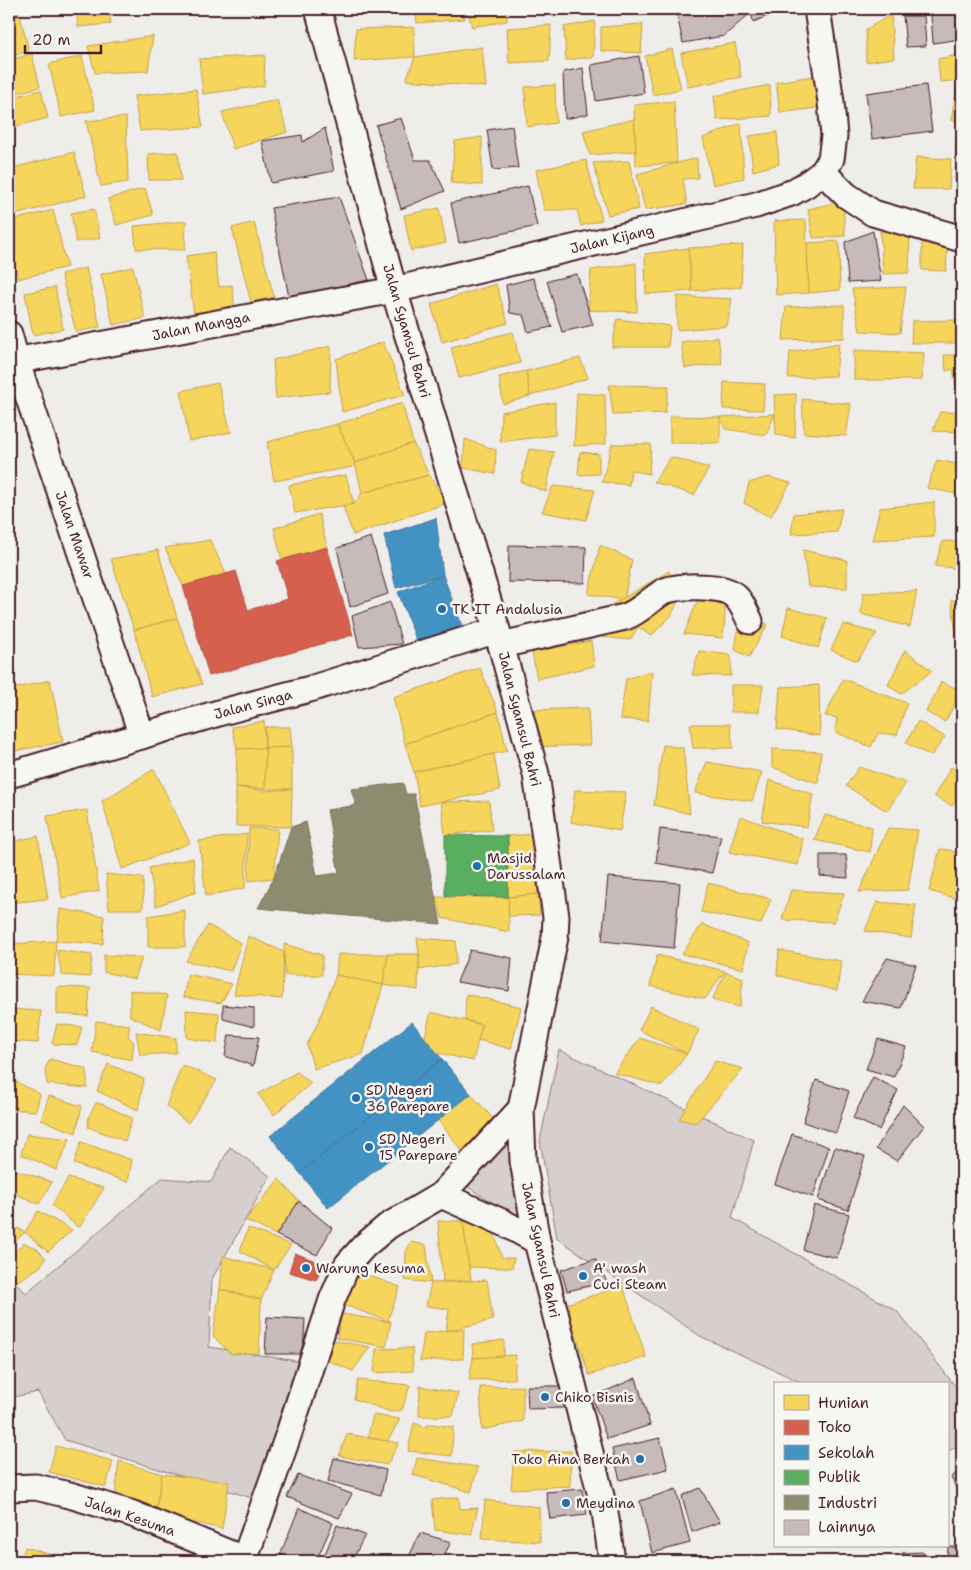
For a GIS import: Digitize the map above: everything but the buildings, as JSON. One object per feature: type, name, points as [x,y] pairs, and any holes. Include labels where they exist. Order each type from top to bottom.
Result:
[{"type":"street","name":"Jalan Syamsul Bahri","points":[[318,9],[394,290],[499,638],[536,774],[556,917],[555,937],[521,1109],[523,1161],[536,1241],[605,1512],[612,1561]]},
{"type":"street","points":[[817,9],[831,102],[834,136],[831,159],[823,172],[846,195],[873,213],[962,239]]},
{"type":"street","name":"Jalan Kijang","points":[[394,290],[756,205],[791,193],[823,172]]},
{"type":"street","name":"Jalan Mangga","points":[[12,361],[394,290]]},
{"type":"street","name":"Jalan Mawar","points":[[9,334],[12,361],[142,736]]},
{"type":"street","name":"Jalan Singa","points":[[9,775],[222,712],[499,638],[625,617],[636,613],[664,591],[687,586],[729,591],[739,600],[750,621]]},
{"type":"street","points":[[245,1561],[332,1300],[347,1265],[364,1246],[388,1226],[441,1195],[521,1109]]},
{"type":"street","points":[[441,1195],[504,1223],[536,1241]]},
{"type":"street","name":"Jalan Kesuma","points":[[9,1488],[36,1487],[134,1514],[245,1561]]},
{"type":"shaded area","points":[[559,1050],[754,1140],[732,1218],[897,1311],[962,1395],[962,1443],[948,1451],[948,1382],[801,1382],[700,1336],[557,1238],[540,1141]]},
{"type":"shaded area","points":[[514,1129],[527,1225],[465,1185]]},
{"type":"shaded area","points":[[230,1147],[270,1176],[212,1279],[209,1347],[303,1362],[255,1499],[65,1440],[38,1392],[9,1398],[9,1276],[26,1293],[162,1178],[211,1182]]},
{"type":"place","name":"TK IT Andalusia","points":[[442,609]]},
{"type":"place","name":"Masjid Darussalam","points":[[477,866]]},
{"type":"place","name":"SD Negeri 36 Parepare","points":[[356,1098]]},
{"type":"place","name":"SD Negeri 15 Parepare","points":[[369,1147]]},
{"type":"place","name":"Warung Kesuma","points":[[306,1268]]},
{"type":"place","name":"A' wash Cuci Steam","points":[[583,1276]]},
{"type":"place","name":"Chiko Bisnis","points":[[545,1397]]},
{"type":"place","name":"Toko Aina Berkah","points":[[640,1459]]},
{"type":"place","name":"Meydina","points":[[566,1503]]}]
